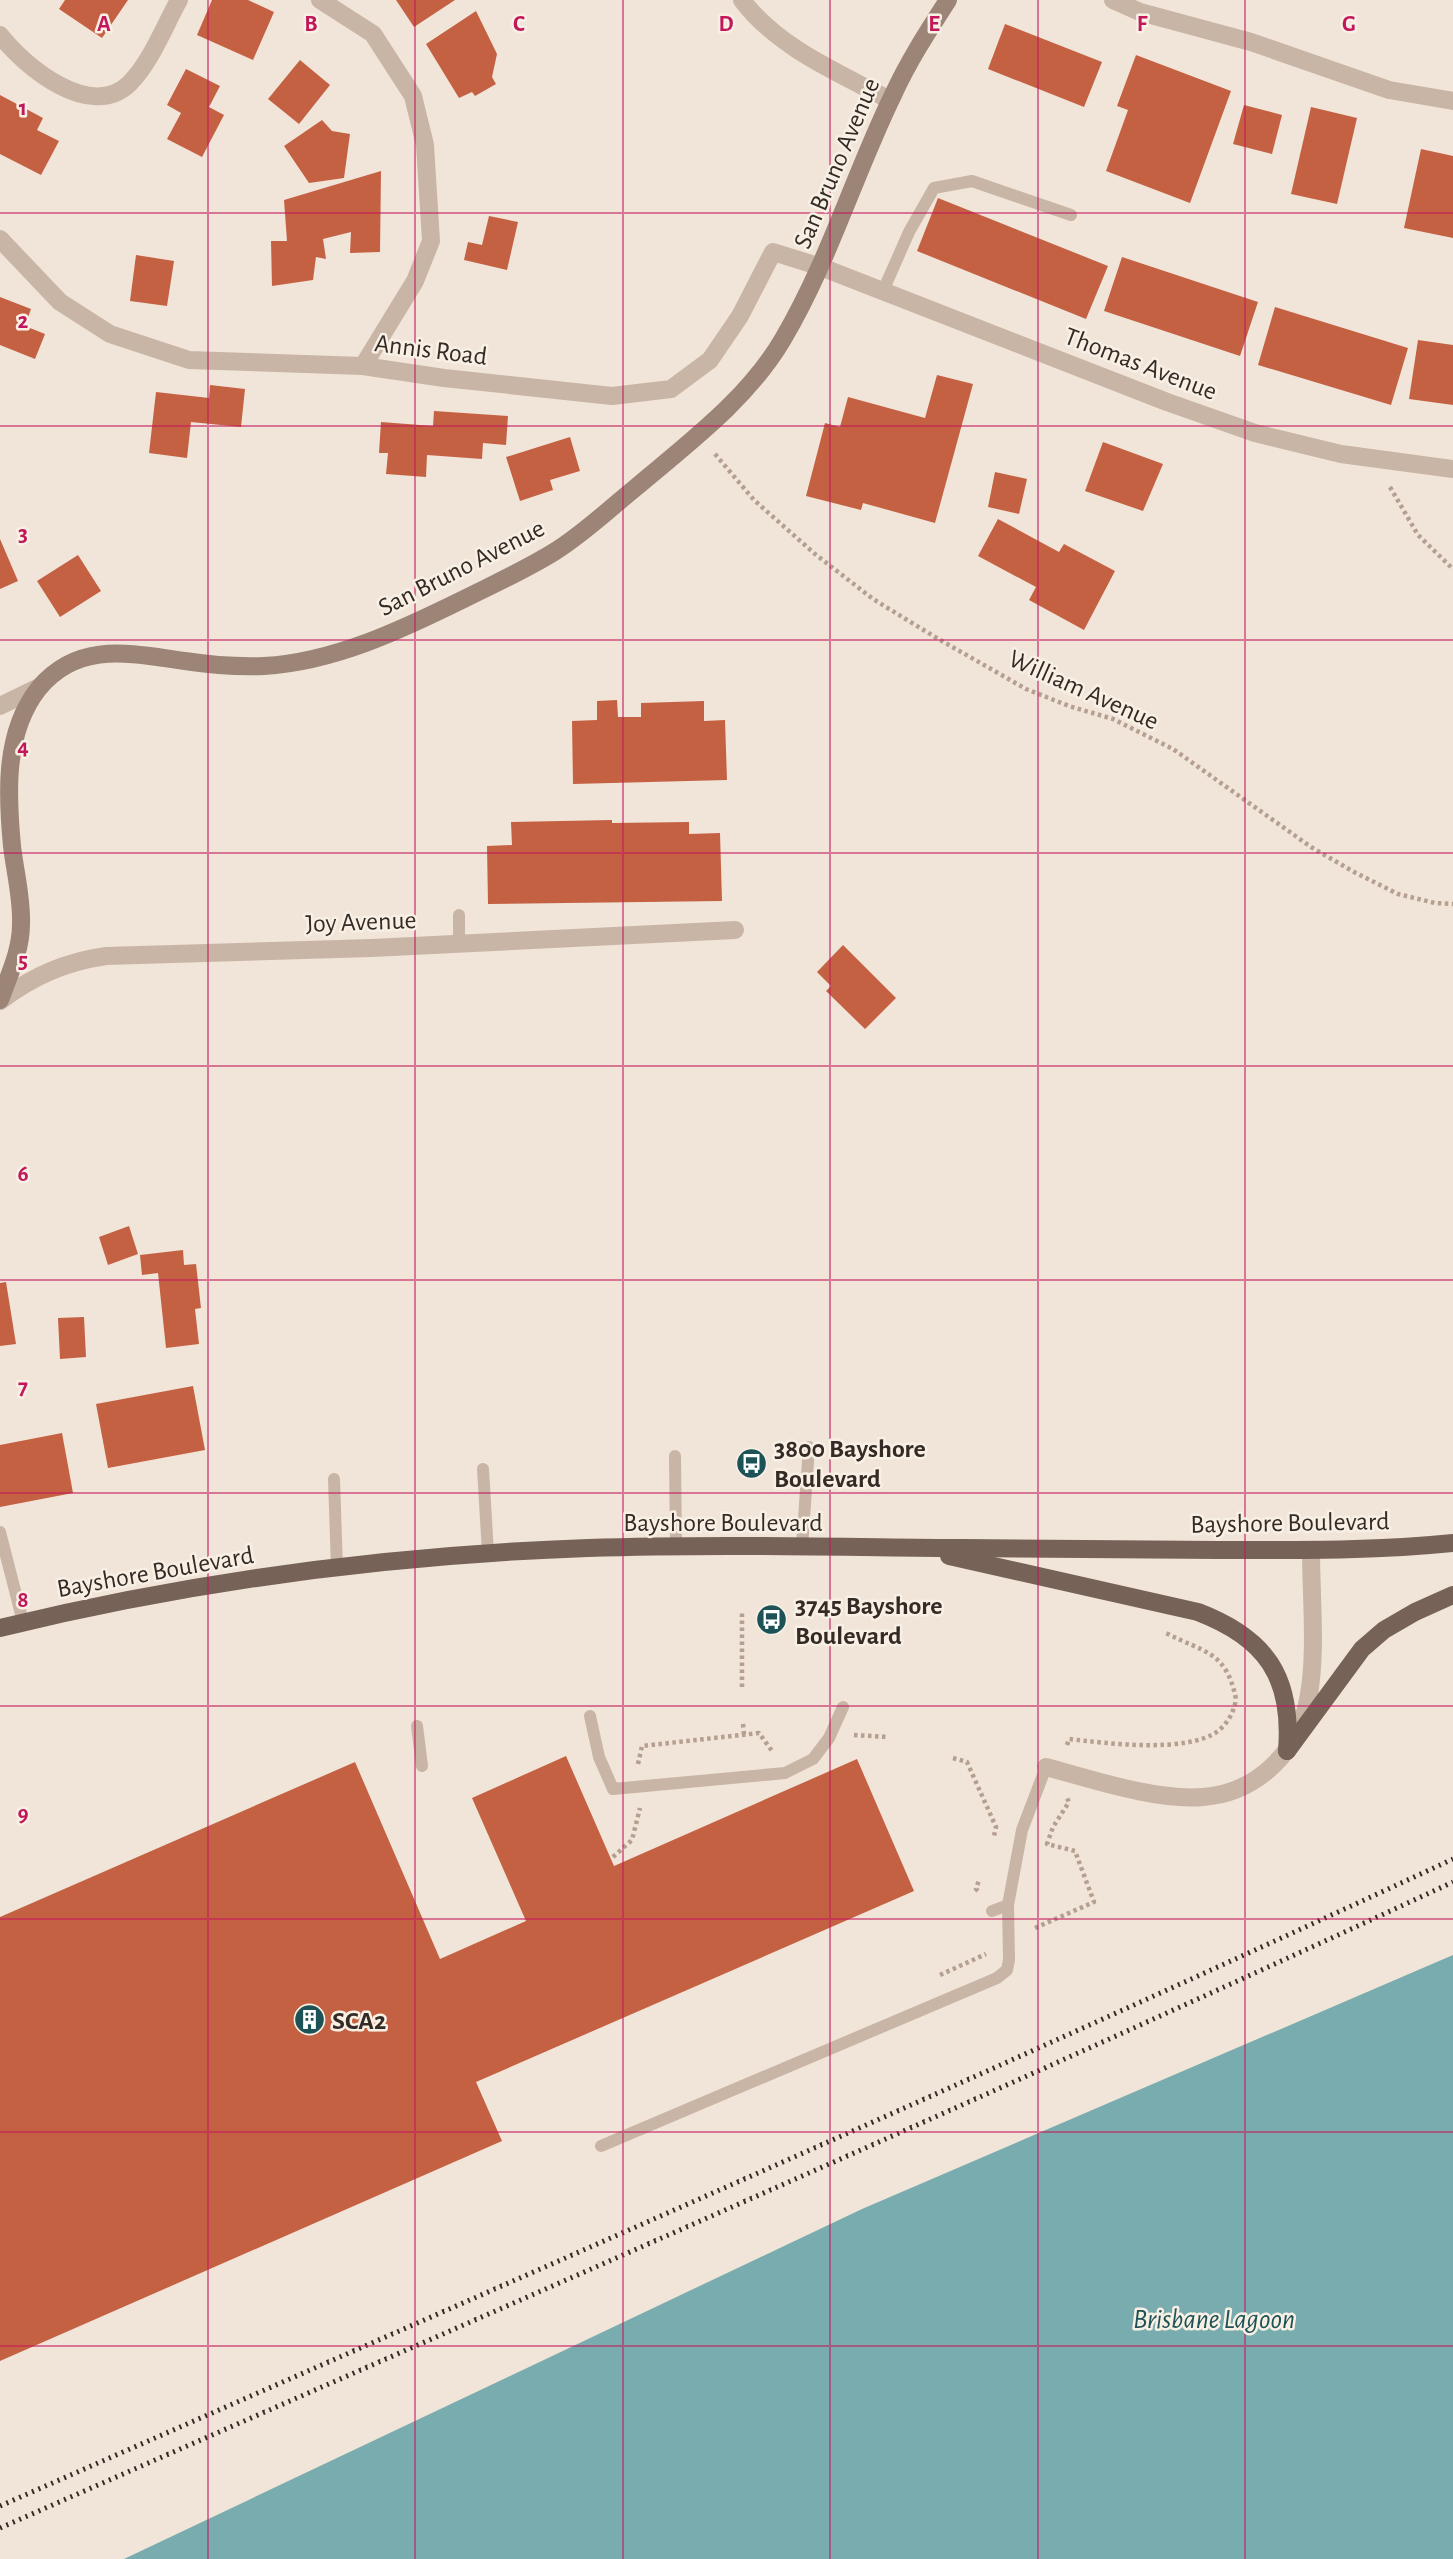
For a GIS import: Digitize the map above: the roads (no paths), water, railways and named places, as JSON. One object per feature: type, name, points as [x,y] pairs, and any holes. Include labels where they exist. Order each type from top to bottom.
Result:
[{"type":"main road","name":"Bayshore Boulevard","points":[[0,1628],[179,1591],[337,1568],[488,1553],[676,1547],[1311,1550],[1453,1543]]},
{"type":"main road","points":[[915,1548],[1198,1612],[1227,1623],[1251,1640],[1271,1664],[1283,1693],[1289,1724],[1287,1751]]},
{"type":"main road","points":[[1287,1751],[1362,1649],[1384,1630],[1453,1595]]},
{"type":"street","points":[[0,35],[52,82],[88,95],[113,95],[129,84],[145,62],[179,0]]},
{"type":"street","points":[[320,0],[373,34],[413,96],[425,145],[431,241],[415,281],[363,366]]},
{"type":"street","points":[[742,0],[766,26],[788,43],[890,100]]},
{"type":"street","name":"San Bruno Avenue","points":[[0,1000],[17,953],[21,926],[9,792],[15,733],[26,708],[41,686],[65,666],[95,653],[263,666],[318,657],[383,636],[485,589],[558,550],[580,534],[699,434],[753,381],[768,361],[821,267],[890,100],[922,40],[948,0]]},
{"type":"street","points":[[1113,0],[1140,12],[1251,41],[1388,90],[1453,102]]},
{"type":"street","name":"Annis Road","points":[[0,239],[61,302],[110,334],[189,360],[363,366],[444,378],[612,396],[671,389],[710,360],[740,316],[773,252],[821,267]]},
{"type":"street","name":"Thomas Avenue","points":[[821,267],[1167,402],[1255,433],[1372,460],[1453,469]]},
{"type":"street","points":[[0,706],[41,686]]},
{"type":"street","name":"Joy Avenue","points":[[0,1000],[26,982],[52,970],[77,960],[106,956],[735,930]]},
{"type":"street","points":[[1046,1766],[1174,1797],[1204,1797],[1233,1790],[1264,1775],[1287,1751],[1301,1726],[1308,1699],[1312,1665],[1311,1550]]},
{"type":"lane","points":[[883,291],[909,232],[934,188],[972,181],[1071,215]]},
{"type":"lane","points":[[459,915],[459,943]]},
{"type":"lane","points":[[802,1547],[809,1447]]},
{"type":"lane","points":[[675,1456],[676,1547]]},
{"type":"lane","points":[[483,1469],[488,1553]]},
{"type":"lane","points":[[334,1479],[337,1568]]},
{"type":"lane","points":[[0,1532],[23,1622]]},
{"type":"lane","points":[[590,1716],[599,1757],[613,1789],[785,1773],[813,1759],[829,1738],[842,1707]]},
{"type":"lane","points":[[417,1726],[422,1766]]},
{"type":"lane","points":[[601,2146],[997,1978],[1007,1970],[1008,1905],[1022,1830],[1046,1766]]},
{"type":"lane","points":[[992,1911],[1008,1905]]},
{"type":"water","name":"Brisbane Lagoon","points":[[1453,1955],[1453,2559],[124,2559],[862,2209]]},
{"type":"railway","points":[[0,2506],[910,2106],[1453,1859]]},
{"type":"railway","points":[[0,2528],[910,2128],[1453,1882]]},
{"type":"place","name":"3800 Bayshore Boulevard","points":[[751,1463]]},
{"type":"place","name":"3745 Bayshore Boulevard","points":[[772,1620]]},
{"type":"place","name":"SCA2","points":[[309,2020]]}]
